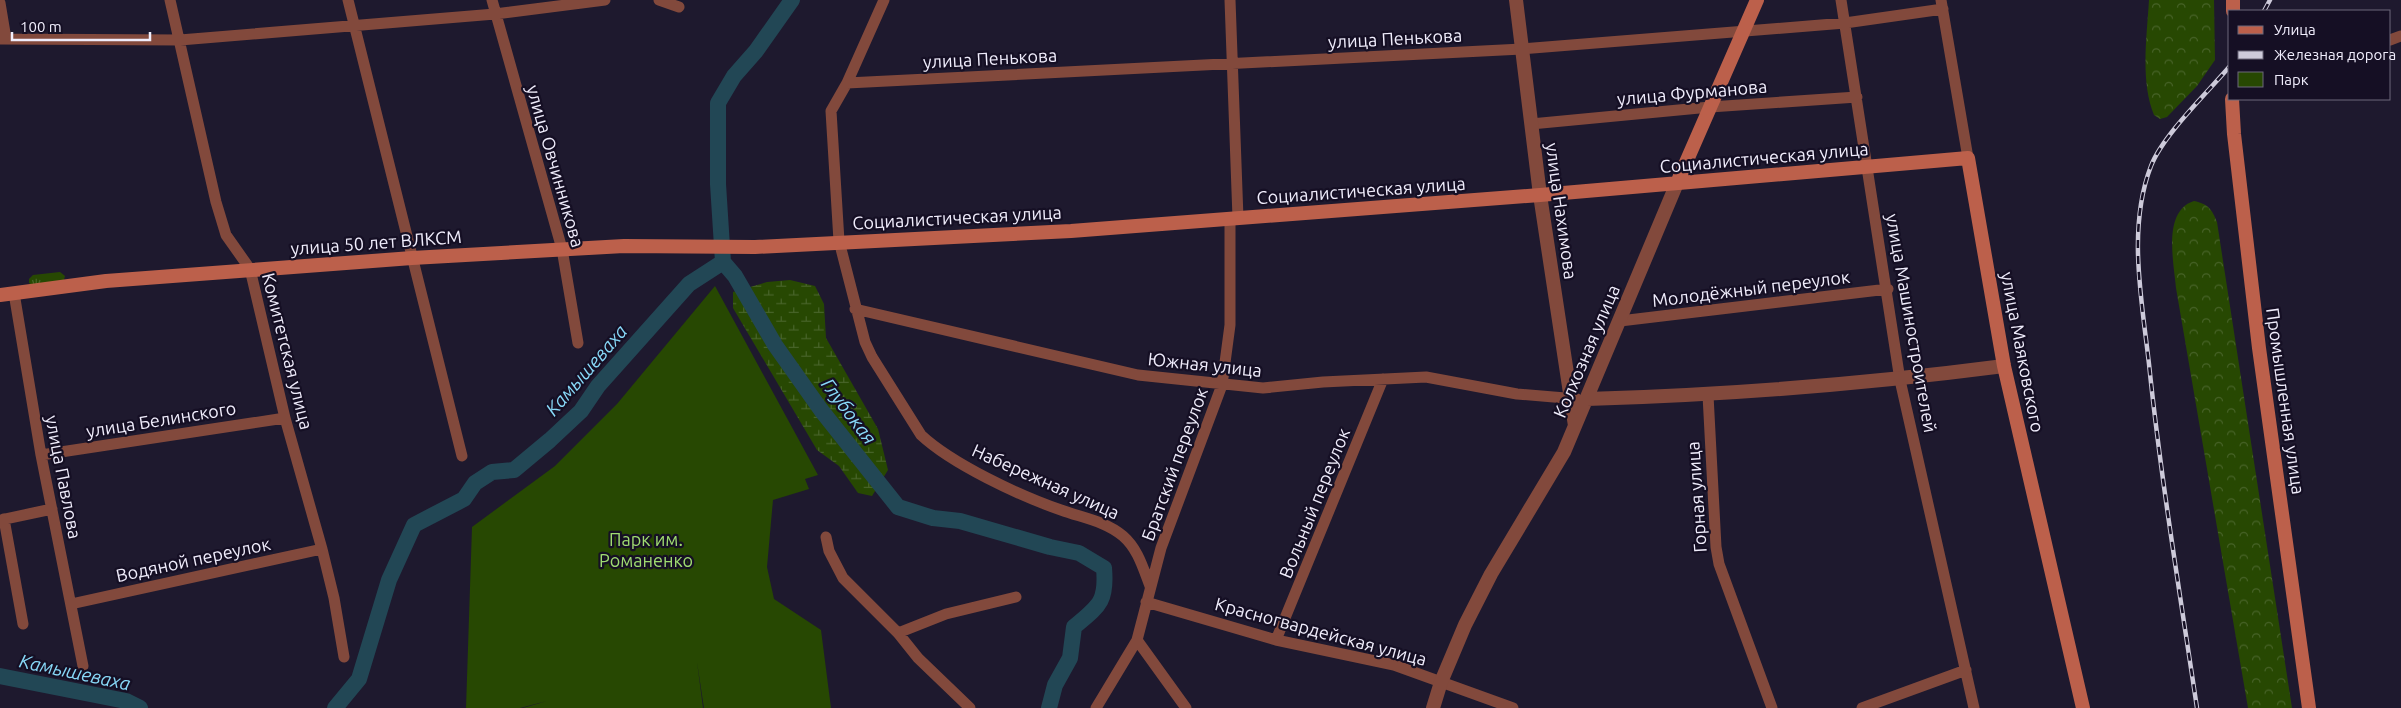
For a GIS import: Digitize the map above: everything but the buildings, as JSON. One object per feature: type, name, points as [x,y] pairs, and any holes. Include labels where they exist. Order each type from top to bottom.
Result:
[{"type":"main road","name":"Колхозная улица","points":[[1677,183],[1757,0]]},
{"type":"main road","name":"Промышленная улица","points":[[2232,100],[2234,134],[2259,348],[2310,708]]},
{"type":"main road","name":"Социалистическая улица","points":[[755,247],[1071,231],[1540,195],[1968,158]]},
{"type":"main road","name":"улица Маяковского","points":[[1968,158],[2004,366],[2083,708]]},
{"type":"main road","name":"улица 50 лет ВЛКСМ","points":[[7,294],[106,282],[250,269],[412,258],[624,246],[755,247]]},
{"type":"street","name":"Комитетская улица","points":[[170,0],[216,202],[226,235],[250,269],[285,418],[334,598],[344,657]]},
{"type":"street","points":[[348,0],[462,456]]},
{"type":"street","name":"улица Овчинникова","points":[[492,0],[562,249],[578,343]]},
{"type":"street","points":[[0,3],[3,39],[180,40],[354,24],[495,14],[605,0]]},
{"type":"street","points":[[659,0],[679,7]]},
{"type":"street","name":"Набережная улица","points":[[884,0],[847,83],[831,111],[839,242],[855,309],[872,357],[921,435],[929,442],[980,474],[1060,510],[1113,528],[1134,548],[1150,586]]},
{"type":"street","name":"Братский переулок","points":[[1146,602],[1161,548],[1222,386],[1230,325],[1234,218],[1230,0]]},
{"type":"street","name":"улица Нахимова","points":[[1516,0],[1540,195],[1575,427]]},
{"type":"street","name":"улица Машиностроителей","points":[[1841,0],[1888,289],[1900,380],[1974,708]]},
{"type":"street","name":"улица Пенькова","points":[[847,83],[1522,49],[1742,33],[1845,23],[1942,5]]},
{"type":"street","name":"улица Маяковского","points":[[1942,5],[1968,158]]},
{"type":"street","name":"улица Фурманова","points":[[1531,124],[1856,97]]},
{"type":"street","name":"Колхозная улица","points":[[1432,708],[1465,625],[1487,583],[1564,452],[1677,183]]},
{"type":"street","name":"Молодёжный переулок","points":[[1620,321],[1888,289]]},
{"type":"street","name":"улица Павлова","points":[[7,294],[83,666]]},
{"type":"street","name":"Южная улица","points":[[855,309],[1138,375],[1222,386],[1263,388],[1322,382],[1426,377],[1518,394],[1587,399]]},
{"type":"street","points":[[1587,399],[1708,395],[1900,380],[2004,366]]},
{"type":"street","name":"Вольный переулок","points":[[1276,640],[1383,379]]},
{"type":"street","name":"Горная улица","points":[[1708,395],[1716,547],[1719,564],[1772,708]]},
{"type":"street","name":"улица Белинского","points":[[41,455],[285,418]]},
{"type":"street","points":[[23,624],[2,519],[52,510]]},
{"type":"street","points":[[826,537],[829,551],[843,578],[898,633],[918,658],[970,708]]},
{"type":"street","name":"Водяной переулок","points":[[71,604],[322,549]]},
{"type":"street","points":[[898,633],[946,614],[1016,597]]},
{"type":"street","points":[[1096,708],[1138,640],[1146,602]]},
{"type":"street","name":"Красногвардейская улица","points":[[1146,602],[1276,640],[1394,665],[1507,707]]},
{"type":"street","points":[[1138,640],[1186,708]]},
{"type":"street","points":[[1862,708],[1966,670]]},
{"type":"green space","points":[[2149,0],[2214,0],[2215,60],[2197,86],[2167,117],[2160,119],[2154,115],[2147,88],[2146,43]]},
{"type":"green space","points":[[2194,201],[2209,208],[2217,222],[2292,708],[2248,708],[2173,265],[2172,239],[2177,215],[2184,207]]},
{"type":"green space","points":[[60,272],[65,276],[63,283],[33,286],[29,283],[29,279],[33,275]]},
{"type":"green space","points":[[790,280],[815,286],[824,304],[826,338],[878,429],[888,470],[872,496],[858,493],[839,466],[817,450],[733,308],[733,292],[767,282]]},
{"type":"green space","name":"Парк им. Романенко","points":[[715,286],[818,475],[805,479],[809,489],[773,500],[767,567],[774,599],[821,630],[831,708],[704,708],[697,662],[703,708],[523,708],[547,701],[520,708],[466,708],[472,527],[555,466],[617,404]]},
{"type":"waterway","name":"Глубокая","points":[[792,0],[756,51],[734,76],[718,103],[718,184],[723,262],[735,276],[775,345],[821,410],[898,507],[933,518],[960,521],[1050,547],[1079,553],[1104,568],[1104,589],[1100,602],[1090,614],[1074,627],[1070,658],[1055,685],[1049,708]]},
{"type":"waterway","name":"Камышеваха","points":[[335,708],[359,679],[389,580],[414,525],[464,499],[475,483],[492,472],[514,470],[550,440],[581,411],[598,386],[689,284],[723,262]]},
{"type":"waterway","name":"Камышеваха","points":[[0,676],[126,701],[140,708]]},
{"type":"railway","points":[[2265,10],[2270,0]]},
{"type":"railway","points":[[2197,708],[2159,451],[2140,290],[2138,239],[2144,190],[2151,166],[2157,154],[2186,114],[2228,68]]}]
